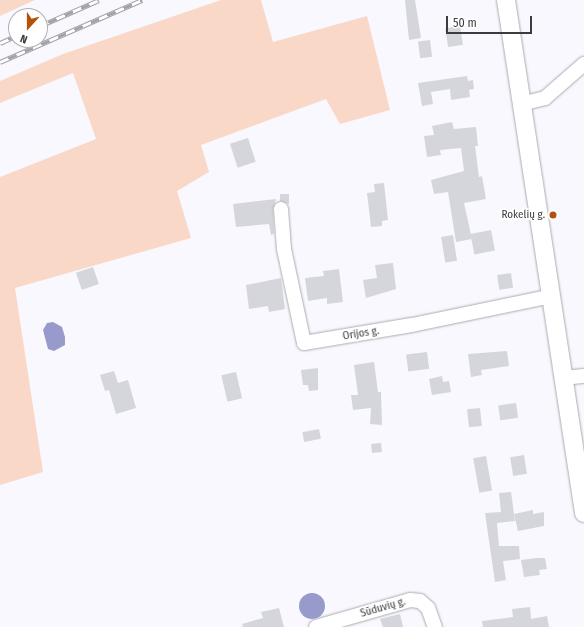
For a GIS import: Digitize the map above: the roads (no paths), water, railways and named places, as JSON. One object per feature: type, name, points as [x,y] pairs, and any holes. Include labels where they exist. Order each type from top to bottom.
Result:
[{"type":"main road","points":[[506,0],[584,513]]},
{"type":"street","points":[[521,104],[545,98],[584,64]]},
{"type":"street","name":"Orijos g.","points":[[280,209],[284,250],[304,343],[412,325],[552,296]]},
{"type":"street","points":[[564,378],[584,376]]},
{"type":"street","name":"Sūduvių g.","points":[[316,627],[410,600],[420,601],[428,608],[435,627]]},
{"type":"water","points":[[53,322],[62,327],[65,337],[65,345],[54,351],[48,349],[43,330],[47,323]]},
{"type":"water","points":[[312,593],[321,597],[325,606],[321,615],[312,619],[303,615],[299,606],[303,597]]},
{"type":"railway","points":[[48,22],[99,0]]},
{"type":"railway","points":[[0,62],[142,0]]},
{"type":"railway","points":[[0,43],[8,40]]},
{"type":"place","name":"Rokelių g.","points":[[553,215]]}]
